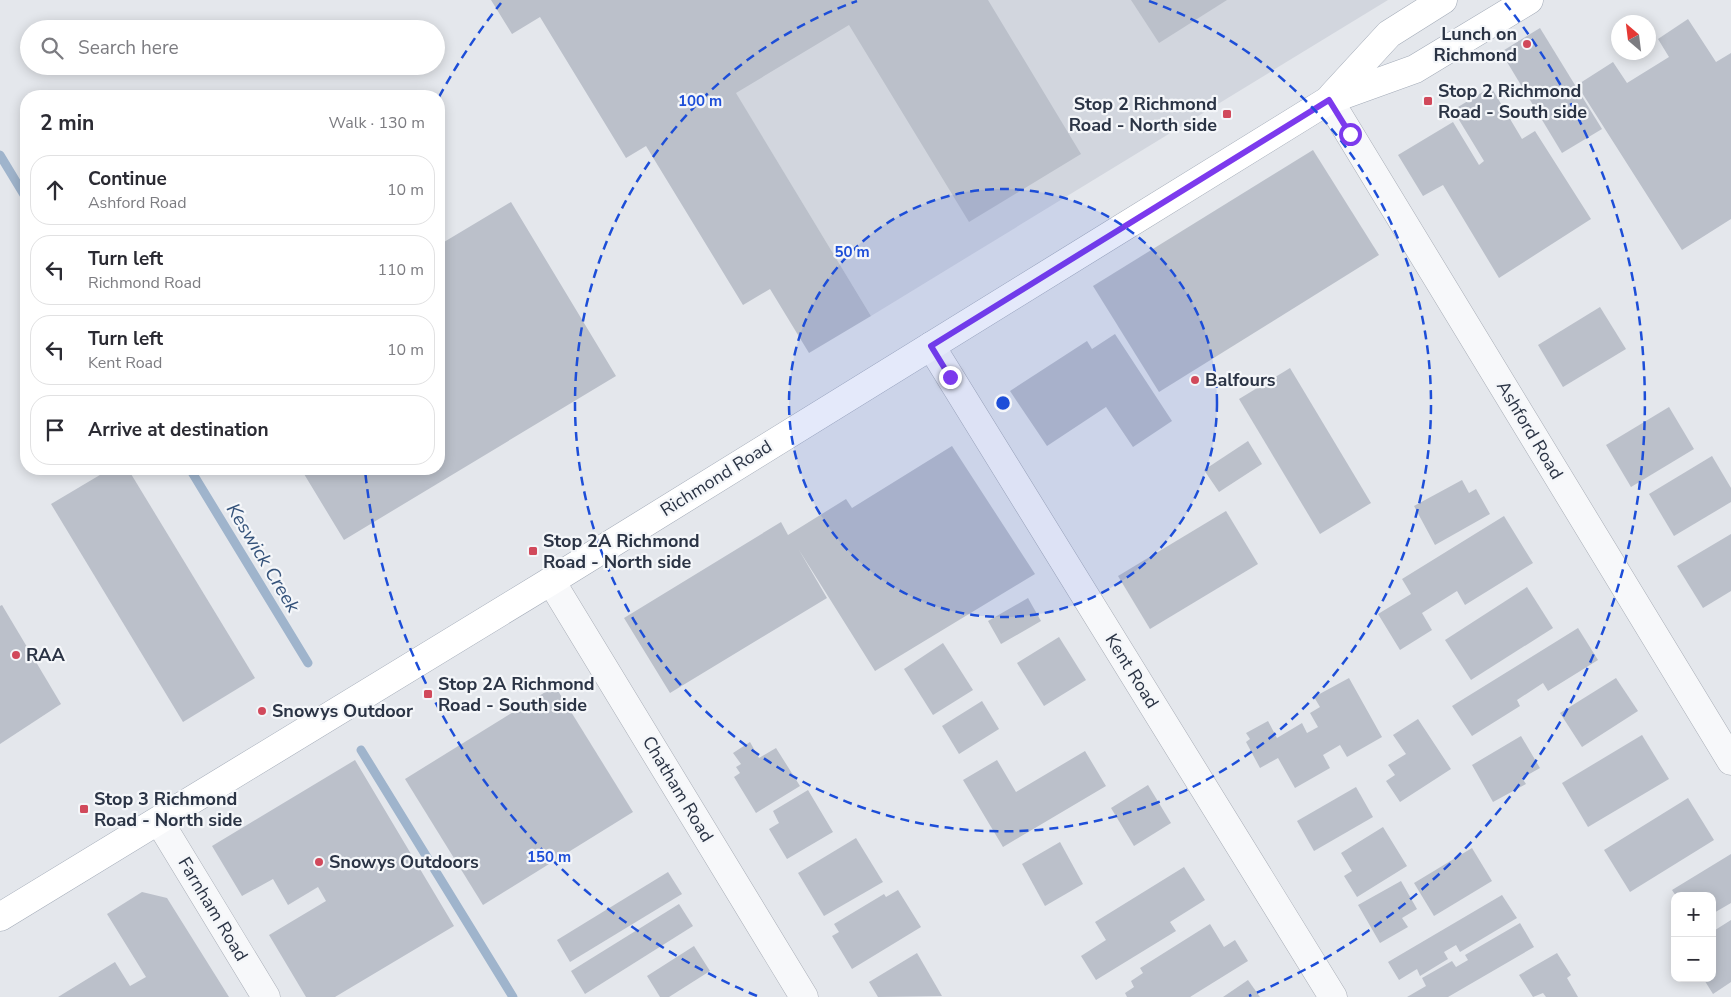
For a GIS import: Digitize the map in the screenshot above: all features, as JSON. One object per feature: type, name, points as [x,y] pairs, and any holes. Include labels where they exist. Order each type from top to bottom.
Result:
[{"type":"main road","name":"Richmond Road","points":[[1329,100],[1389,34],[1443,0]]},
{"type":"main road","name":"Richmond Road","points":[[0,917],[551,581],[1329,100],[1415,69],[1529,0]]},
{"type":"street","name":"Ashford Road","points":[[1329,100],[1731,761]]},
{"type":"street","name":"Kent Road","points":[[931,346],[1332,997]]},
{"type":"street","name":"Chatham Road","points":[[551,581],[804,997]]},
{"type":"street","name":"Farnham Road","points":[[159,821],[266,997]]},
{"type":"shaded area","points":[[679,0],[1388,0],[871,316]]},
{"type":"building","points":[[491,0],[988,0],[1081,154],[969,222],[849,25],[736,93],[871,316],[809,353],[770,289],[743,305],[646,146],[626,158],[540,17],[512,34]]},
{"type":"building","points":[[1131,0],[1227,0],[1159,43]]},
{"type":"building","points":[[1688,19],[1716,62],[1731,53],[1731,219],[1682,250],[1577,85],[1613,62],[1627,83],[1669,57],[1658,39]]},
{"type":"building","points":[[1540,28],[1602,129],[1562,153],[1501,52]]},
{"type":"building","points":[[1491,87],[1522,139],[1535,131],[1591,219],[1499,278],[1443,185],[1423,196],[1398,155],[1453,122],[1479,165],[1484,161],[1453,110]]},
{"type":"building","points":[[1313,150],[1379,255],[1159,392],[1093,286]]},
{"type":"building","points":[[511,202],[616,376],[344,540],[305,475],[445,475],[445,241]]},
{"type":"building","points":[[1600,307],[1626,349],[1563,387],[1538,345]]},
{"type":"building","points":[[1115,334],[1172,421],[1133,447],[1106,407],[1047,446],[1010,391],[1087,341],[1092,349]]},
{"type":"building","points":[[1290,368],[1371,503],[1320,534],[1239,399]]},
{"type":"building","points":[[1669,407],[1694,449],[1631,487],[1606,445]]},
{"type":"building","points":[[1248,441],[1262,464],[1219,492],[1204,470]]},
{"type":"building","points":[[952,446],[1035,574],[875,671],[799,550],[827,598],[670,693],[624,618],[781,522],[788,535],[846,499],[852,508]]},
{"type":"building","points":[[1712,456],[1731,488],[1731,502],[1674,536],[1649,494]]},
{"type":"building","points":[[100,475],[132,475],[255,678],[183,722],[51,504]]},
{"type":"building","points":[[1462,480],[1469,493],[1476,489],[1490,514],[1435,545],[1414,506]]},
{"type":"building","points":[[1226,511],[1258,564],[1150,629],[1118,576]]},
{"type":"building","points":[[1504,516],[1533,563],[1465,605],[1457,591],[1422,613],[1432,630],[1400,650],[1378,614],[1411,594],[1402,579]]},
{"type":"building","points":[[1731,534],[1731,591],[1703,608],[1677,566]]},
{"type":"building","points":[[1527,587],[1553,628],[1471,680],[1445,640]]},
{"type":"building","points":[[1028,598],[1041,621],[1001,644],[988,621]]},
{"type":"building","name":"RAA","points":[[2,605],[61,704],[0,744],[0,606]]},
{"type":"building","points":[[1578,628],[1598,660],[1548,691],[1543,683],[1517,700],[1520,706],[1472,736],[1452,706]]},
{"type":"building","points":[[1059,637],[1086,680],[1044,706],[1017,663]]},
{"type":"building","points":[[943,643],[973,690],[933,715],[904,669]]},
{"type":"building","points":[[1349,678],[1382,737],[1347,757],[1340,745],[1323,755],[1330,768],[1295,788],[1278,758],[1260,768],[1246,742],[1250,739],[1246,733],[1268,721],[1277,738],[1302,723],[1307,733],[1318,727],[1310,713],[1320,707],[1314,697]]},
{"type":"building","points":[[1616,678],[1638,711],[1582,747],[1560,713]]},
{"type":"building","points":[[555,686],[633,812],[483,905],[405,779]]},
{"type":"building","points":[[982,701],[999,729],[959,754],[942,726]]},
{"type":"building","points":[[1418,719],[1451,769],[1400,802],[1386,781],[1395,775],[1388,765],[1406,754],[1393,735]]},
{"type":"building","points":[[1642,735],[1669,779],[1588,827],[1562,783]]},
{"type":"building","points":[[1521,736],[1540,768],[1522,778],[1526,784],[1493,802],[1472,765]]},
{"type":"building","points":[[750,742],[759,758],[776,748],[800,786],[756,813],[734,777],[740,773],[736,767],[741,764],[733,753]]},
{"type":"building","points":[[1085,751],[1106,786],[1003,847],[963,780],[997,760],[1016,792]]},
{"type":"building","name":"Snowys Outdoors","points":[[355,760],[454,926],[335,997],[306,997],[269,935],[326,901],[318,887],[288,905],[273,879],[242,896],[212,846]]},
{"type":"building","points":[[1148,785],[1171,823],[1134,846],[1111,808]]},
{"type":"building","points":[[1356,787],[1373,817],[1314,851],[1297,821]]},
{"type":"building","points":[[808,790],[833,832],[787,859],[769,829],[779,823],[773,811]]},
{"type":"building","points":[[1688,798],[1714,840],[1630,892],[1604,850]]},
{"type":"building","points":[[1383,827],[1407,866],[1357,897],[1344,876],[1352,871],[1341,853]]},
{"type":"building","points":[[856,838],[883,882],[824,916],[798,873]]},
{"type":"building","points":[[1060,842],[1083,884],[1045,906],[1022,864]]},
{"type":"building","points":[[1472,848],[1492,881],[1434,916],[1414,883]]},
{"type":"building","points":[[1731,854],[1731,903],[1716,912],[1716,892],[1673,892],[1672,890]]},
{"type":"building","points":[[1184,867],[1205,900],[1170,922],[1176,931],[1096,980],[1081,956],[1106,940],[1095,922]]},
{"type":"building","points":[[668,872],[682,894],[570,962],[557,940]]},
{"type":"building","points":[[1401,881],[1417,909],[1402,918],[1408,927],[1380,943],[1358,905]]},
{"type":"building","points":[[898,890],[921,927],[852,969],[832,936],[839,932],[834,924],[884,894],[886,897]]},
{"type":"building","points":[[142,892],[167,898],[229,997],[58,997],[115,962],[130,986],[146,977],[107,914]]},
{"type":"building","points":[[1502,895],[1517,918],[1460,952],[1456,945],[1444,952],[1448,959],[1420,976],[1417,969],[1399,980],[1388,962]]},
{"type":"building","points":[[679,904],[693,926],[585,994],[571,971]]},
{"type":"building","points":[[1731,920],[1731,982],[1713,994],[1706,982],[1716,982],[1716,929]]},
{"type":"building","points":[[1520,923],[1534,947],[1448,997],[1407,997],[1426,986],[1422,978],[1452,961],[1456,967],[1468,960],[1465,955]]},
{"type":"building","points":[[1210,924],[1224,947],[1235,940],[1248,961],[1190,997],[1127,997],[1125,993],[1134,987],[1131,981],[1143,973],[1140,968]]},
{"type":"building","points":[[694,946],[710,971],[669,997],[660,997],[647,976]]},
{"type":"building","points":[[917,953],[942,996],[878,997],[869,982]]},
{"type":"building","points":[[1557,953],[1571,975],[1567,978],[1578,997],[1546,997],[1543,993],[1533,997],[1519,975]]},
{"type":"building","points":[[1248,980],[1260,997],[1223,997]]},
{"type":"waterway","name":"Keswick Creek","points":[[0,155],[20,188]]},
{"type":"waterway","name":"Keswick Creek","points":[[194,475],[308,663]]},
{"type":"waterway","name":"Keswick Creek","points":[[361,750],[513,997]]},
{"type":"place","name":"Lunch on Richmond","points":[[1527,44]]},
{"type":"place","name":"Stop 2 Richmond Road - South side","points":[[1428,101]]},
{"type":"place","name":"Stop 2 Richmond Road - North side","points":[[1227,114]]},
{"type":"place","name":"Balfours","points":[[1195,380]]},
{"type":"place","name":"Stop 2A Richmond Road - North side","points":[[533,551]]},
{"type":"place","name":"RAA","points":[[16,655]]},
{"type":"place","name":"Stop 2A Richmond Road - South side","points":[[428,694]]},
{"type":"place","name":"Snowys Outdoor","points":[[262,711]]},
{"type":"place","name":"Stop 3 Richmond Road - North side","points":[[84,809]]},
{"type":"place","name":"Snowys Outdoors","points":[[319,862]]},
{"type":"route","points":[[950,377],[931,346],[1329,100],[1350,134]]}]
